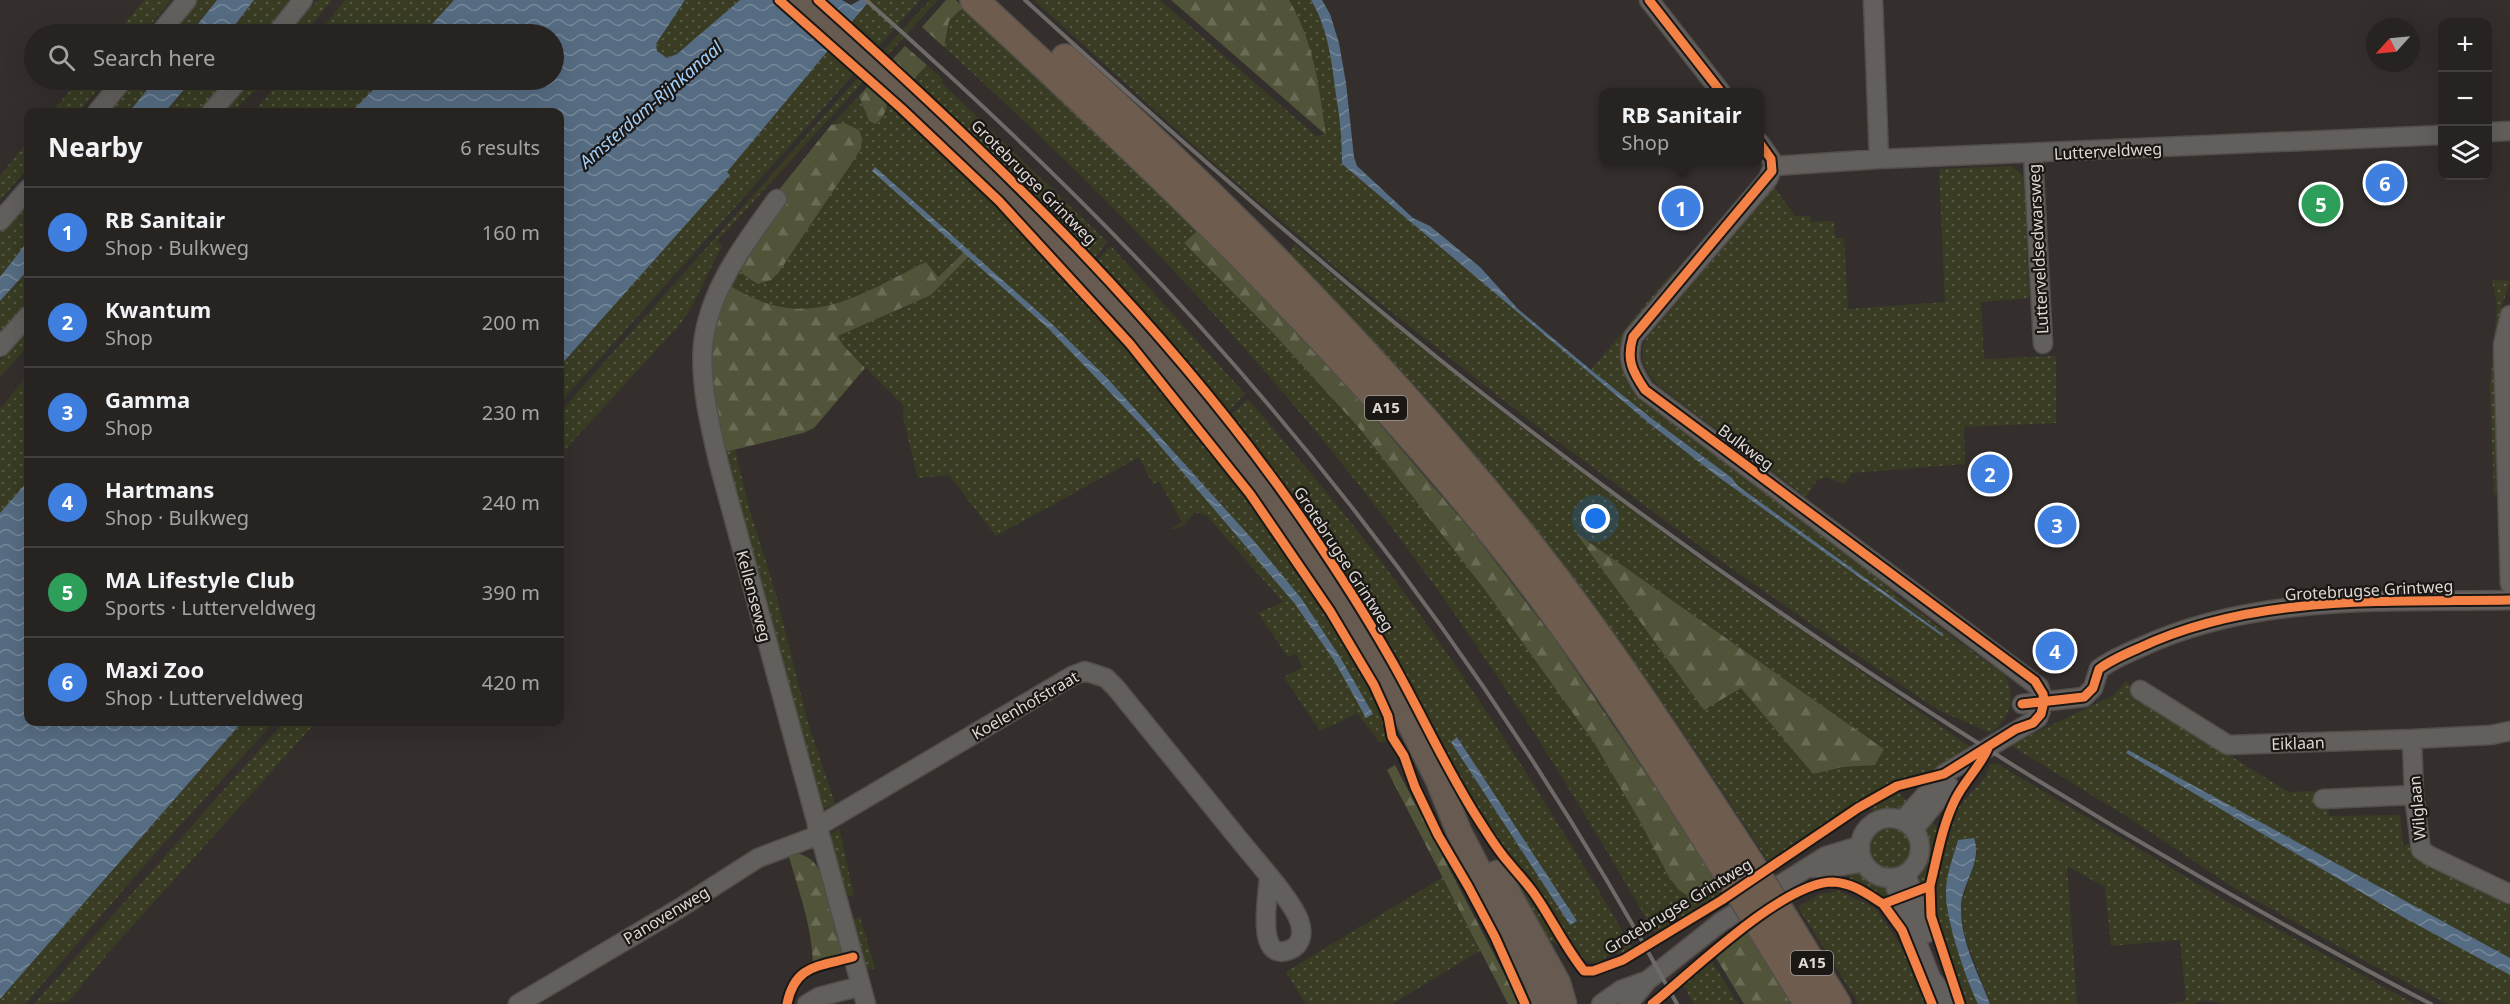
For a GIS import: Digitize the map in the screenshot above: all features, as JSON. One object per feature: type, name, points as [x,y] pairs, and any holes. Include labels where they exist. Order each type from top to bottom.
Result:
[{"type":"highway","name":"A15","points":[[974,0],[1095,111],[1220,231],[1304,318],[1426,453],[1495,537],[1595,670],[1739,870]]},
{"type":"highway","name":"A15","points":[[1000,0],[1123,111],[1256,238],[1402,394],[1522,536],[1572,600],[1664,729],[1739,870],[1775,928],[1837,1004]]},
{"type":"highway","name":"A15","points":[[1775,928],[1808,1004]]},
{"type":"main road","name":"Grotebrugse Grintweg","points":[[799,0],[910,99],[1008,192],[1139,334],[1200,407],[1290,527],[1330,587],[1397,698],[1438,780],[1455,822],[1537,983],[1542,1004]]},
{"type":"main road","name":"Grotebrugse Grintweg","points":[[1438,780],[1457,806],[1517,906],[1558,983],[1564,1004]]},
{"type":"street","points":[[167,24],[187,0]]},
{"type":"street","points":[[284,24],[303,0]]},
{"type":"street","points":[[1649,0],[1717,88]]},
{"type":"street","points":[[1873,0],[1879,159]]},
{"type":"street","points":[[100,108],[115,90]]},
{"type":"street","points":[[214,108],[230,90]]},
{"type":"street","points":[[2492,132],[2510,131]]},
{"type":"street","name":"Lutterveldweg","points":[[1773,166],[1879,159],[2438,135]]},
{"type":"street","points":[[1764,149],[1773,166]]},
{"type":"street","name":"Lutterveldsedwarsweg","points":[[2033,154],[2043,344]]},
{"type":"street","name":"Bulkweg","points":[[1773,166],[1768,178],[1633,338],[1628,360],[1633,373],[1645,390],[2012,667],[2035,681],[2043,694],[2044,701]]},
{"type":"street","points":[[0,221],[24,194]]},
{"type":"street","name":"Kellenseweg","points":[[777,199],[726,274],[714,301],[704,345],[704,374],[709,417],[719,464],[866,1004]]},
{"type":"street","points":[[2510,315],[2507,346],[2510,584]]},
{"type":"street","points":[[0,347],[24,320]]},
{"type":"street","name":"Grotebrugse Grintweg","points":[[2022,704],[2084,697],[2090,693],[2095,675],[2103,666],[2170,634],[2220,620],[2267,610],[2338,603],[2510,600]]},
{"type":"street","points":[[2012,667],[2021,688],[2022,704],[2016,729]]},
{"type":"street","name":"Koelenhofstraat","points":[[818,831],[1072,676],[1085,671],[1106,678],[1116,688],[1269,876]]},
{"type":"street","name":"Eiklaan","points":[[2140,690],[2228,745],[2412,739],[2491,735],[2510,731]]},
{"type":"street","points":[[1908,824],[1938,801],[1952,781],[1952,770],[2016,729],[2032,723],[2038,718],[2044,701]]},
{"type":"street","name":"Wilglaan","points":[[2412,739],[2414,795],[2421,850],[2510,894]]},
{"type":"street","points":[[2323,799],[2414,795]]},
{"type":"street","points":[[1890,817],[1908,824],[1919,839],[1920,850],[1914,866],[1899,876],[1875,875],[1861,854],[1865,829],[1877,820],[1890,817]]},
{"type":"street","name":"Panovenweg","points":[[518,1004],[680,908],[758,858],[818,831]]},
{"type":"street","name":"Grotebrugse Grintweg","points":[[1628,1004],[1648,980],[1721,922],[1786,879],[1826,856],[1861,854]]},
{"type":"street","points":[[1899,876],[1930,978],[1943,997]]},
{"type":"street","name":"Grotebrugse Grintweg","points":[[1601,1004],[1622,990],[1648,980]]},
{"type":"street","points":[[807,1004],[819,998],[861,986]]},
{"type":"green space","points":[[144,0],[171,0],[151,24],[124,24]]},
{"type":"green space","points":[[198,0],[217,0],[198,24],[178,24]]},
{"type":"green space","points":[[254,0],[294,0],[274,24],[236,24]]},
{"type":"green space","points":[[318,0],[332,0],[312,24],[297,24]]},
{"type":"green space","points":[[345,0],[454,0],[432,24],[326,24]]},
{"type":"green space","points":[[685,0],[740,0],[677,54],[667,58],[657,51],[656,44]]},
{"type":"green space","points":[[870,0],[920,0],[564,399],[564,361],[729,175],[726,173]]},
{"type":"green space","points":[[930,0],[938,0],[717,241],[722,247],[681,323],[564,451],[564,408]]},
{"type":"green space","points":[[946,0],[956,0],[963,7],[949,21],[944,47],[922,27]]},
{"type":"green space","points":[[1034,0],[1160,0],[1316,136],[1325,135],[1317,82],[1304,32],[1289,0],[1311,0],[1327,39],[1336,80],[1341,122],[1342,164],[1650,424],[1717,476],[1943,636],[1738,486],[1732,478],[1591,370],[1673,271],[1674,276],[1622,346],[1621,362],[1626,379],[1636,394],[1894,586],[1894,594],[1992,666],[1998,665],[2008,683],[2010,692],[2011,701],[2005,718],[1991,733],[1938,710],[1701,547],[1534,424],[1347,277],[1210,160]]},
{"type":"green space","points":[[1171,0],[1289,0],[1310,49],[1318,82],[1326,135]]},
{"type":"green space","points":[[963,7],[1041,76],[1198,230],[1184,243],[1273,333],[1360,429],[1485,590],[1563,697],[1613,771],[1638,818],[1699,897],[1721,884],[1726,893],[1657,937],[1577,801],[1521,712],[1432,582],[1378,509],[1263,369],[1140,235],[1011,108],[944,47],[949,21]]},
{"type":"green space","points":[[905,46],[927,65],[914,79],[892,60]]},
{"type":"green space","points":[[927,65],[943,80],[941,82],[1107,242],[1094,259],[1002,166],[920,88],[921,86],[914,79]]},
{"type":"green space","points":[[869,85],[887,102],[884,114],[875,124],[869,121],[859,96]]},
{"type":"green space","points":[[71,90],[98,90],[82,108],[55,108]]},
{"type":"green space","points":[[126,90],[147,90],[132,108],[110,108]]},
{"type":"green space","points":[[184,90],[219,90],[203,108],[168,108]]},
{"type":"green space","points":[[241,90],[256,90],[237,108],[226,108]]},
{"type":"green space","points":[[273,90],[373,90],[355,108],[257,108]]},
{"type":"green space","points":[[859,96],[869,121],[875,124],[887,107],[887,102],[898,112],[900,111],[980,188],[1090,304],[1162,388],[1240,487],[1308,580],[1381,704],[1389,737],[1388,742],[1379,742],[1357,713],[1320,731],[1284,677],[1303,667],[1296,654],[1288,657],[1258,613],[1283,602],[1207,516],[1195,512],[1181,526],[1171,529],[1182,522],[1159,481],[1153,484],[1139,457],[996,536],[949,475],[918,478],[903,418],[904,406],[842,344],[838,336],[931,295],[963,252],[937,277],[925,262],[856,296],[819,307],[801,309],[775,306],[726,284],[737,265],[836,186],[861,149],[844,123],[831,125]]},
{"type":"green space","points":[[844,123],[859,130],[862,138],[861,149],[779,272],[771,280],[758,284],[744,275],[737,265],[762,211],[831,125]]},
{"type":"green space","points":[[24,146],[24,173],[0,200],[0,176]]},
{"type":"green space","points":[[2012,166],[2024,177],[2029,298],[1981,302],[1984,359],[2056,356],[2056,423],[1964,427],[1965,464],[1852,473],[1844,484],[1826,477],[1816,481],[1806,497],[1659,386],[1646,370],[1643,351],[1647,338],[1774,187],[1795,216],[1810,216],[1811,222],[1834,221],[1835,238],[1844,238],[1848,309],[1945,302],[1939,169]]},
{"type":"green space","points":[[24,206],[24,246],[0,277],[0,233]]},
{"type":"green space","points":[[1198,230],[1341,379],[1474,534],[1556,641],[1721,884],[1692,899],[1678,889],[1669,877],[1595,744],[1485,590],[1360,429],[1273,333],[1184,243]]},
{"type":"green space","points":[[1294,244],[1513,421],[1694,556],[1972,748],[1941,768],[1889,788],[1770,864],[1647,680],[1515,502],[1403,373],[1289,257]],"holes":[[[1578,535],[1884,749],[1875,765],[1843,767],[1813,774],[1741,687],[1704,709]]]},
{"type":"green space","points":[[1111,246],[1245,394],[1227,413],[1145,313],[1096,261]]},
{"type":"green space","points":[[964,252],[969,256],[931,295],[838,336],[842,344],[865,368],[814,428],[803,433],[721,453],[708,373],[718,304],[726,284],[775,306],[801,309],[820,307],[856,296],[926,262],[938,277]]},
{"type":"green space","points":[[24,274],[24,308],[0,335],[0,301]]},
{"type":"green space","points":[[2492,280],[2510,281],[2502,306],[2496,362],[2499,494],[2494,495],[2490,386],[2497,306]]},
{"type":"green space","points":[[24,334],[24,350],[0,377],[0,361]]},
{"type":"green space","points":[[24,379],[24,486],[0,513],[0,409]]},
{"type":"green space","points":[[1248,399],[1389,572],[1497,728],[1581,861],[1634,951],[1608,955],[1597,964],[1581,959],[1545,937],[1526,899],[1502,869],[1436,754],[1431,744],[1440,739],[1434,735],[1391,650],[1367,609],[1287,491],[1229,416]],"holes":[[[1458,737],[1571,925],[1451,742]]]},
{"type":"green space","points":[[735,449],[749,508],[775,591],[808,723],[835,804],[823,809],[749,536],[723,452]]},
{"type":"green space","points":[[1576,533],[1884,749],[1875,765],[1843,767],[1813,774],[1741,688],[1704,710]]},
{"type":"green space","points":[[2126,681],[2134,690],[2134,697],[2289,792],[2314,791],[2315,806],[2328,806],[2329,816],[2400,815],[2403,845],[2413,844],[2414,855],[2510,903],[2510,958],[2128,751],[2126,753],[2403,917],[2510,975],[2510,1004],[2448,1004],[2359,958],[2236,889],[2123,814],[2010,745],[2114,695]]},
{"type":"green space","points":[[239,726],[270,726],[157,851],[25,1004],[0,1004],[0,999]]},
{"type":"green space","points":[[280,726],[312,726],[109,952],[68,1002],[34,1004]]},
{"type":"green space","points":[[1996,763],[2226,901],[2415,1004],[2226,1004],[2204,1000],[2194,1004],[2165,1004],[2186,1001],[2180,940],[2111,946],[2105,887],[2067,866],[2077,1004],[1990,1004],[1966,940],[1960,909],[1978,849],[1948,878],[1969,986],[1978,1004],[1966,1004],[1939,922],[1936,883],[1957,809],[1985,777],[1990,765]]},
{"type":"green space","points":[[1395,765],[1520,1004],[1508,1004],[1387,770]]},
{"type":"green space","points":[[1898,792],[1909,804],[1876,815],[1870,808]]},
{"type":"green space","points":[[1929,818],[1940,832],[1927,881],[1917,886],[1927,852],[1924,833]]},
{"type":"green space","points":[[1889,826],[1897,827],[1904,832],[1909,839],[1909,855],[1904,862],[1897,867],[1889,868],[1881,867],[1874,862],[1869,855],[1868,847],[1869,839],[1874,832],[1881,827]]},
{"type":"green space","points":[[839,828],[854,896],[843,895],[831,834]]},
{"type":"green space","points":[[794,853],[809,858],[819,870],[843,954],[813,964],[808,923],[789,857]]},
{"type":"green space","points":[[1849,867],[1887,886],[1894,896],[1883,899],[1850,880]]},
{"type":"green space","points":[[1443,877],[1481,950],[1392,1004],[1306,1004],[1286,972]]},
{"type":"green space","points":[[1839,891],[1875,908],[1905,952],[1927,1004],[1859,1004],[1798,907],[1818,895]]},
{"type":"green space","points":[[860,917],[875,968],[865,970],[853,920]]},
{"type":"green space","points":[[1748,929],[1793,1004],[1744,1004],[1715,956]]},
{"type":"green space","points":[[1711,960],[1738,1004],[1694,1004],[1683,984]]},
{"type":"water","points":[[217,0],[254,0],[236,24],[198,24]]},
{"type":"water","name":"Amsterdam-Rijnkanaal","points":[[454,0],[685,0],[656,44],[657,51],[667,58],[677,54],[740,0],[842,0],[851,5],[860,0],[870,0],[727,172],[730,175],[564,362],[564,108],[355,108],[373,90],[564,90],[564,24],[432,24]]},
{"type":"water","points":[[1311,0],[1322,0],[1330,14],[1339,43],[1357,166],[1413,218],[1430,226],[1480,267],[1518,309],[1651,418],[1732,478],[1738,486],[1944,635],[1942,636],[1717,476],[1650,424],[1342,164],[1340,123],[1330,52],[1323,26]]},
{"type":"water","points":[[147,90],[184,90],[168,108],[132,108]]},
{"type":"water","points":[[875,167],[1052,324],[1108,379],[1254,541],[1301,598],[1340,657],[1373,714],[1366,718],[1335,662],[1295,604],[1149,433],[1049,329],[872,171]]},
{"type":"water","points":[[24,246],[24,274],[0,301],[0,277]]},
{"type":"water","points":[[24,486],[24,726],[239,726],[0,999],[0,513]]},
{"type":"water","points":[[1457,737],[1577,921],[1570,925],[1451,742]]},
{"type":"water","points":[[2128,750],[2510,958],[2510,975],[2403,917],[2126,753]]},
{"type":"water","points":[[1974,838],[1976,856],[1962,901],[1962,922],[1971,958],[1990,1004],[1978,1004],[1973,994],[1953,936],[1947,907],[1948,875],[1958,840]]},
{"type":"pier","points":[[773,0],[825,0],[853,25],[831,52]]},
{"type":"railway","points":[[866,0],[952,77],[1118,238],[1197,323],[1332,482],[1396,565],[1516,735],[1626,913],[1677,1004]]},
{"type":"railway","points":[[1025,0],[1229,182],[1386,316],[1530,430],[1715,567],[1907,697],[2102,820],[2287,926],[2431,1004]]},
{"type":"cycle path","points":[[779,0],[902,109],[999,201],[1130,344],[1250,494],[1330,611],[1374,685],[1388,716],[1392,737],[1404,756],[1415,787],[1438,835],[1495,937],[1525,1004]]},
{"type":"cycle path","points":[[818,0],[1017,186],[1142,317],[1201,386],[1257,457],[1341,578],[1381,642],[1480,822],[1501,854],[1533,892],[1584,971],[1593,971],[1623,960],[1722,900],[1858,808],[1897,786],[1944,774],[2016,729],[2033,723],[2041,714],[2044,701],[2043,694],[2035,681],[1645,390],[1637,377],[1630,358],[1633,337],[1772,171],[1771,159],[1764,149]]},
{"type":"cycle path","points":[[1649,0],[1718,88]]},
{"type":"cycle path","points":[[2022,704],[2084,697],[2093,688],[2099,669],[2113,660],[2183,631],[2228,618],[2321,604],[2510,600]]},
{"type":"cycle path","points":[[1652,1004],[1764,912],[1813,886],[1833,882],[1847,884],[1883,904],[1930,886],[1950,810],[1988,748]]},
{"type":"cycle path","points":[[1930,886],[1931,916],[1960,1004]]},
{"type":"cycle path","points":[[1883,904],[1902,930],[1932,1004]]},
{"type":"cycle path","points":[[787,1004],[791,991],[802,974],[810,969],[853,957]]},
{"type":"place","name":"Maxi Zoo","points":[[2385,183]]},
{"type":"place","name":"MA Lifestyle Club","points":[[2321,204]]},
{"type":"place","name":"RB Sanitair","points":[[1681,208]]},
{"type":"place","name":"Kwantum","points":[[1990,474]]},
{"type":"place","name":"Gamma","points":[[2057,525]]},
{"type":"place","name":"Hartmans","points":[[2055,651]]}]
